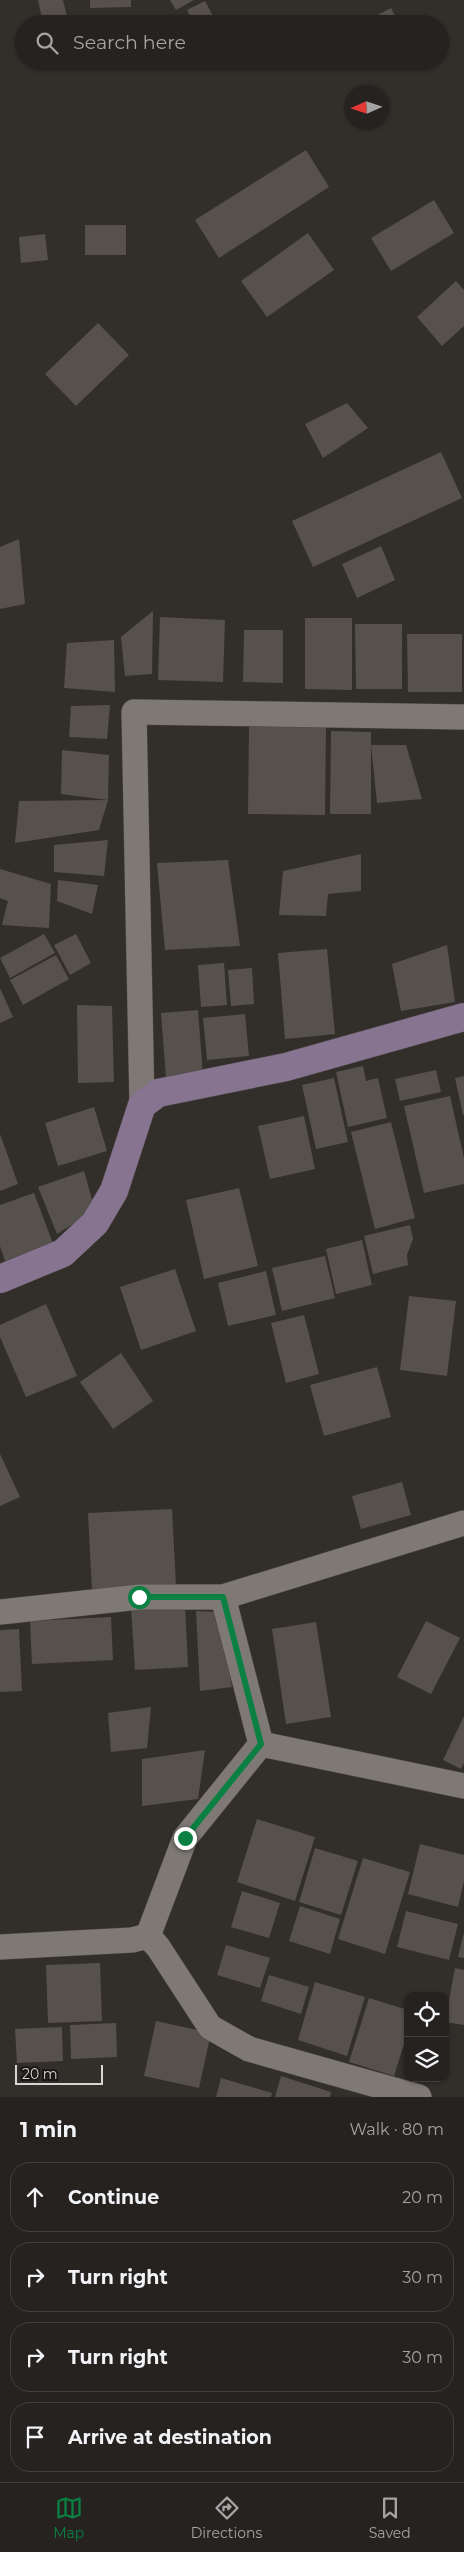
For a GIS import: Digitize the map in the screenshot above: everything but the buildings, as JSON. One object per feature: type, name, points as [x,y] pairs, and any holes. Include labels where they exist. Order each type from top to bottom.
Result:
[{"type":"street","points":[[0,1279],[63,1253],[95,1223],[114,1191],[142,1105],[134,712],[464,717]]},
{"type":"street","points":[[142,1105],[158,1093],[286,1067],[464,1017]]},
{"type":"street","points":[[0,1612],[139,1597],[223,1597],[464,1523]]},
{"type":"street","points":[[223,1597],[261,1744]]},
{"type":"street","points":[[261,1744],[464,1786]]},
{"type":"street","points":[[148,1936],[185,1838],[261,1744]]},
{"type":"street","points":[[0,1947],[132,1940],[148,1936]]},
{"type":"street","points":[[148,1936],[158,1947],[210,2027],[248,2049],[419,2097]]},
{"type":"route","points":[[139,1597],[223,1597],[261,1744],[185,1838]]}]
